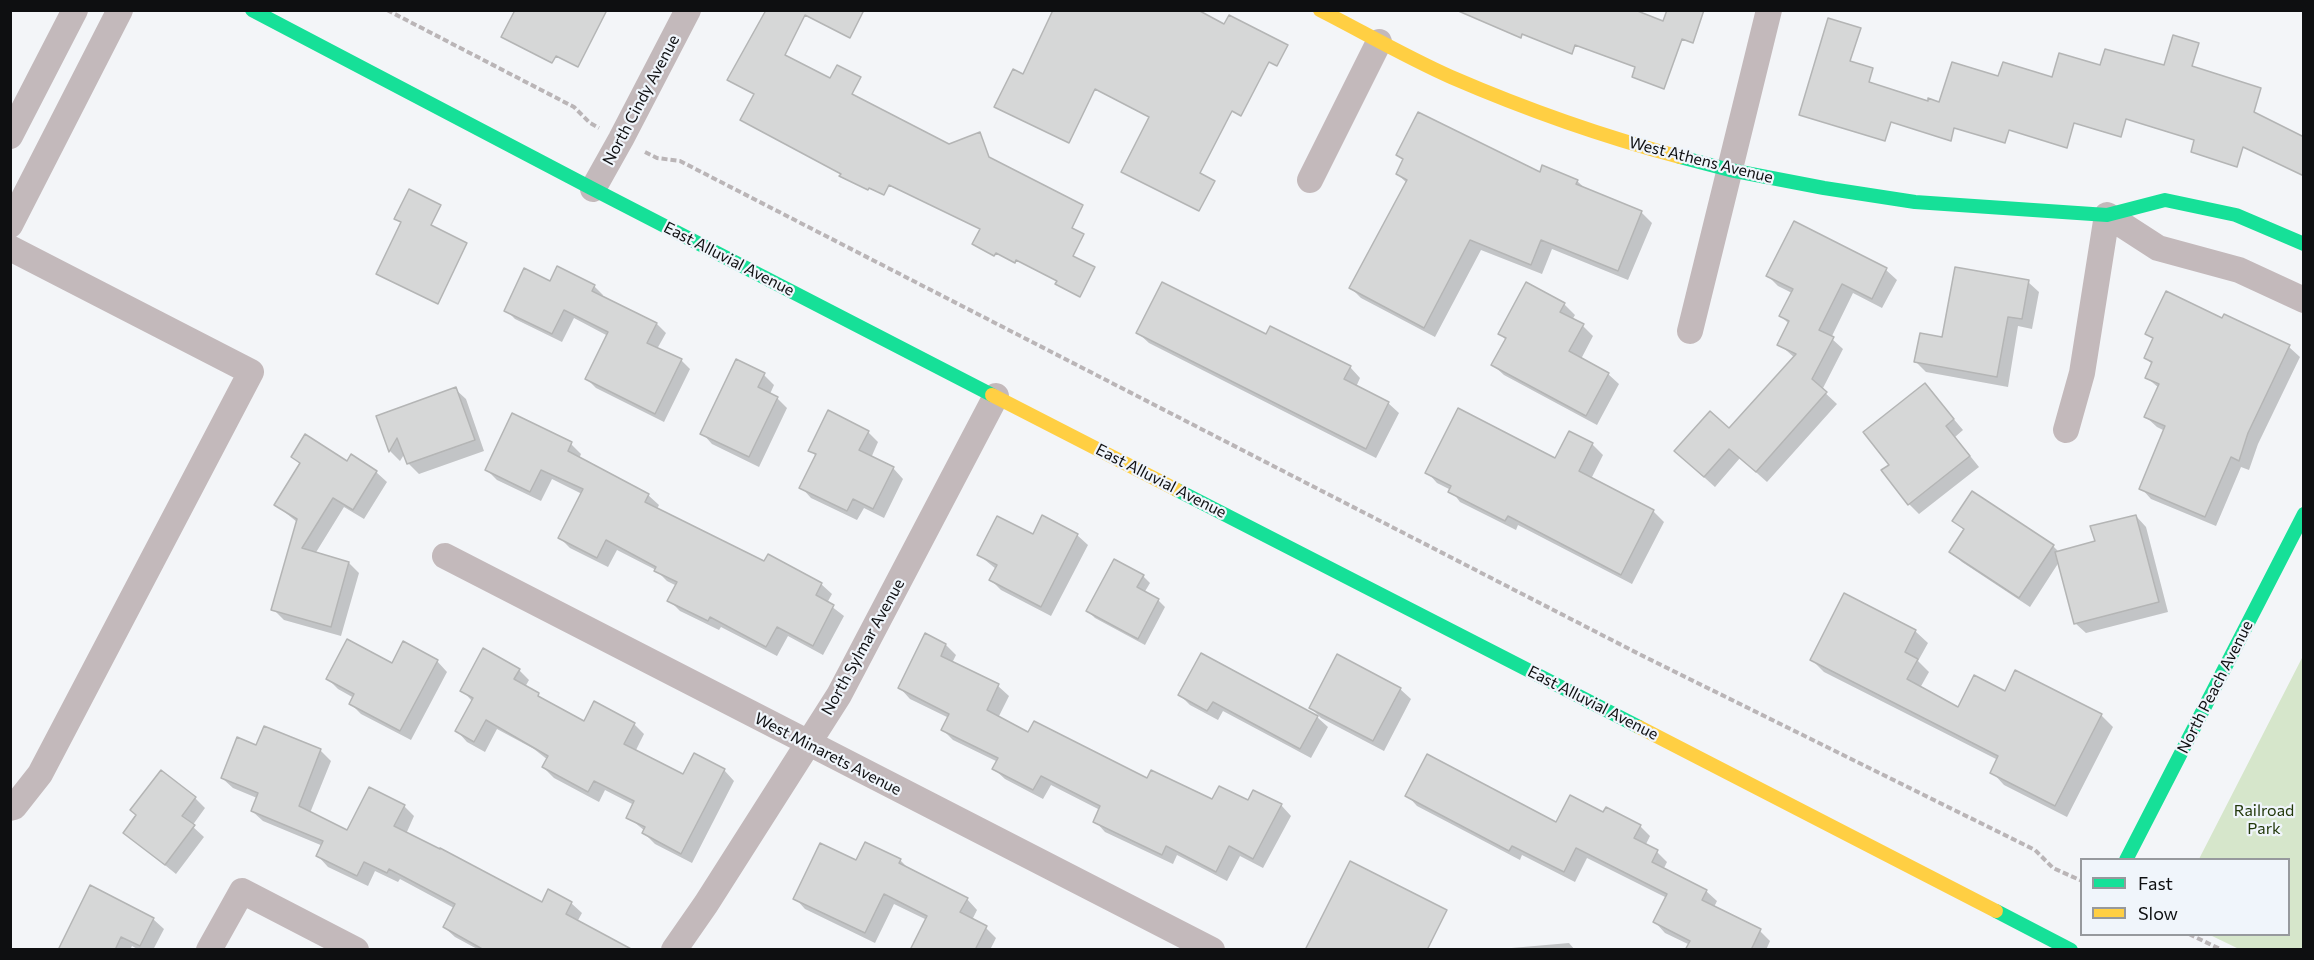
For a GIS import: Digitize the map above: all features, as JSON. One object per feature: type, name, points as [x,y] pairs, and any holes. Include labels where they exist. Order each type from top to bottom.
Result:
[{"type":"street","points":[[10,136],[75,10]]},
{"type":"street","points":[[10,225],[120,10]]},
{"type":"street","name":"North Cindy Avenue","points":[[593,189],[688,10]]},
{"type":"street","name":"West Athens Avenue","points":[[1320,10],[1449,76],[1566,123],[1627,143],[1730,170],[1915,202],[2107,215],[2165,200],[2236,215],[2304,244]]},
{"type":"street","points":[[1690,331],[1769,10]]},
{"type":"street","name":"East Alluvial Avenue","points":[[258,12],[593,189],[2077,947]]},
{"type":"street","points":[[1310,180],[1379,42]]},
{"type":"street","points":[[2066,430],[2082,373],[2107,215]]},
{"type":"street","name":"West Athens Avenue","points":[[2107,215],[2158,248],[2239,270],[2304,300]]},
{"type":"street","points":[[10,248],[251,372],[40,774],[14,807],[10,808]]},
{"type":"street","name":"North Sylmar Avenue","points":[[674,950],[706,904],[839,694],[996,396]]},
{"type":"street","name":"North Peach Avenue","points":[[2127,858],[2304,514]]},
{"type":"street","name":"West Minarets Avenue","points":[[444,556],[1212,950]]},
{"type":"street","points":[[209,950],[242,891],[356,950]]},
{"type":"path","points":[[387,10],[574,107],[590,123],[621,140],[657,158],[680,161],[1640,654],[2035,850],[2053,868],[2080,880]]},
{"type":"path","points":[[2193,936],[2222,950]]},
{"type":"green space","name":"Railroad Park","points":[[2303,656],[2303,949],[2239,949],[2212,936],[2290,936],[2290,858],[2200,858]]},
{"type":"building","points":[[515,10],[607,10],[578,67],[556,56],[552,63],[501,37]]},
{"type":"building","points":[[766,10],[864,10],[850,38],[805,15],[785,55],[830,78],[837,65],[861,77],[852,94],[949,144],[980,132],[989,157],[1083,205],[1072,228],[1084,234],[1073,256],[1095,267],[1080,297],[1055,284],[1057,281],[1016,260],[1015,263],[996,253],[994,256],[972,244],[980,229],[889,185],[884,195],[869,188],[868,190],[740,120],[754,94],[727,80]]},
{"type":"building","points":[[1053,10],[1198,10],[1224,24],[1229,15],[1288,45],[1277,66],[1269,62],[1241,116],[1232,111],[1200,173],[1215,181],[1199,211],[1121,172],[1149,117],[1095,89],[1069,143],[994,107],[1013,69],[1023,74]]},
{"type":"building","points":[[1456,10],[1635,10],[1663,21],[1667,10],[1704,10],[1693,43],[1682,39],[1664,89],[1632,77],[1635,67],[1575,45],[1572,54],[1522,34],[1521,38]]},
{"type":"building","points":[[1828,18],[1861,28],[1850,61],[1873,68],[1869,82],[1928,101],[1928,98],[1939,102],[1952,62],[1998,76],[2003,62],[2052,77],[2059,53],[2100,65],[2105,49],[2164,65],[2173,35],[2199,43],[2192,66],[2261,88],[2254,112],[2304,137],[2304,176],[2243,147],[2237,167],[2191,152],[2194,140],[2126,119],[2121,137],[2074,123],[2067,148],[2009,130],[2005,143],[1954,128],[1951,141],[1891,122],[1885,141],[1799,115]]},
{"type":"building","points":[[1418,112],[1540,172],[1542,165],[1578,180],[1576,184],[1642,211],[1618,271],[1541,240],[1531,265],[1470,240],[1424,328],[1349,288],[1407,180],[1396,174],[1403,159],[1396,155]]},
{"type":"building","points":[[409,189],[441,205],[431,225],[467,243],[438,304],[376,274],[401,222],[394,219]]},
{"type":"building","points":[[1794,221],[1887,268],[1872,299],[1842,284],[1819,330],[1834,337],[1812,379],[1827,392],[1756,472],[1729,449],[1704,477],[1674,451],[1710,411],[1729,428],[1796,354],[1777,345],[1789,321],[1779,316],[1793,289],[1766,276]]},
{"type":"building","points":[[557,266],[595,285],[592,291],[657,323],[647,343],[682,359],[655,414],[585,379],[608,332],[564,310],[552,334],[504,311],[524,268],[550,281]]},
{"type":"building","points":[[1955,267],[2029,280],[2022,319],[2008,317],[1997,377],[1914,362],[1920,333],[1942,337]]},
{"type":"building","points":[[1162,282],[1266,334],[1270,326],[1351,366],[1344,379],[1389,402],[1366,449],[1136,333]]},
{"type":"building","points":[[1526,282],[1565,303],[1560,312],[1584,324],[1569,351],[1609,373],[1586,416],[1491,365],[1506,338],[1498,334]]},
{"type":"building","points":[[2166,291],[2222,318],[2224,314],[2290,345],[2248,433],[2239,461],[2231,457],[2205,517],[2139,489],[2165,426],[2144,417],[2159,384],[2145,378],[2152,362],[2144,358],[2153,338],[2145,334]]},
{"type":"building","points":[[736,359],[765,373],[758,387],[778,397],[749,457],[700,434]]},
{"type":"building","points":[[1925,383],[1954,419],[1946,426],[1970,456],[1908,505],[1881,470],[1889,465],[1863,432]]},
{"type":"building","points":[[456,387],[475,440],[407,464],[397,438],[389,452],[376,416]]},
{"type":"building","points":[[1458,408],[1555,458],[1569,431],[1593,443],[1579,471],[1654,510],[1621,575],[1508,516],[1505,521],[1448,492],[1451,486],[1425,473]]},
{"type":"building","points":[[828,410],[869,431],[859,450],[894,467],[873,509],[853,499],[847,511],[799,488],[816,454],[808,451]]},
{"type":"building","points":[[512,413],[572,442],[568,451],[649,494],[645,502],[764,561],[768,554],[822,583],[816,595],[834,605],[813,646],[777,627],[766,647],[710,617],[708,621],[667,601],[677,582],[654,571],[656,567],[606,540],[597,558],[558,538],[583,489],[541,470],[530,492],[485,470]]},
{"type":"building","points":[[305,434],[347,461],[351,454],[377,471],[353,510],[333,498],[302,548],[349,562],[331,627],[271,610],[297,519],[274,505],[300,463],[291,457]]},
{"type":"building","points":[[1972,491],[2054,545],[2019,598],[1949,552],[1964,529],[1952,521]]},
{"type":"building","points":[[1042,515],[1078,534],[1041,607],[989,580],[997,565],[977,555],[997,516],[1033,534]]},
{"type":"building","points":[[2136,515],[2159,602],[2074,624],[2055,552],[2095,541],[2090,526]]},
{"type":"building","points":[[1114,559],[1144,575],[1137,587],[1159,599],[1138,639],[1086,611]]},
{"type":"building","points":[[1844,593],[1916,630],[1905,652],[1918,659],[1907,679],[1958,707],[1974,675],[2005,691],[2015,670],[2102,714],[2055,806],[1990,773],[1998,756],[1810,660]]},
{"type":"building","points":[[925,633],[946,644],[941,656],[999,684],[987,710],[1028,732],[1034,721],[1147,778],[1151,770],[1212,799],[1219,786],[1248,800],[1253,790],[1282,804],[1253,859],[1229,846],[1216,872],[1166,846],[1162,855],[1093,822],[1100,806],[1041,776],[1033,790],[992,769],[998,758],[941,730],[949,714],[898,688]]},
{"type":"building","points":[[347,639],[392,663],[403,641],[438,660],[400,731],[349,704],[354,694],[326,679]]},
{"type":"building","points":[[483,648],[520,669],[514,679],[539,693],[538,696],[584,721],[594,701],[635,723],[624,744],[683,774],[694,753],[725,769],[681,854],[642,833],[645,827],[626,818],[634,801],[594,781],[588,792],[542,767],[548,756],[486,720],[474,742],[455,731],[473,698],[460,691]]},
{"type":"building","points":[[1201,653],[1318,716],[1300,749],[1213,702],[1207,711],[1178,695]]},
{"type":"building","points":[[1337,654],[1401,688],[1373,741],[1309,708]]},
{"type":"building","points":[[264,726],[321,749],[299,806],[347,830],[369,787],[405,805],[394,826],[542,902],[548,889],[572,902],[566,914],[633,950],[484,950],[443,927],[455,904],[389,869],[387,873],[364,862],[357,876],[316,856],[323,841],[251,811],[258,793],[221,778],[237,737],[256,745]]},
{"type":"building","points":[[1427,754],[1556,822],[1570,795],[1603,812],[1606,807],[1641,825],[1634,838],[1658,850],[1652,862],[1707,890],[1702,900],[1761,929],[1751,950],[1685,950],[1690,941],[1653,922],[1667,894],[1576,848],[1564,872],[1512,846],[1509,851],[1405,796]]},
{"type":"building","points":[[161,770],[196,797],[182,816],[195,825],[165,865],[123,833],[136,815],[130,810]]},
{"type":"building","points":[[865,842],[901,859],[899,863],[968,898],[960,912],[987,926],[975,950],[910,950],[927,916],[884,894],[865,933],[793,899],[820,843],[856,860]]},
{"type":"building","points":[[1350,861],[1447,910],[1427,950],[1305,950]]},
{"type":"building","points":[[90,885],[154,918],[140,946],[121,937],[115,950],[58,950]]},
{"type":"traffic: fast","points":[[252,10],[992,395]]},
{"type":"traffic: fast","points":[[1680,157],[1730,170],[1915,202],[2107,215],[2165,200],[2236,215],[2304,244]]},
{"type":"traffic: fast","points":[[1177,490],[1639,727]]},
{"type":"traffic: fast","points":[[2127,858],[2304,514]]},
{"type":"traffic: fast","points":[[1996,911],[2071,950]]},
{"type":"traffic: slow","points":[[1320,10],[1418,61],[1479,89],[1592,131],[1680,157]]},
{"type":"traffic: slow","points":[[992,395],[1177,490]]},
{"type":"traffic: slow","points":[[1639,727],[1996,911]]}]
